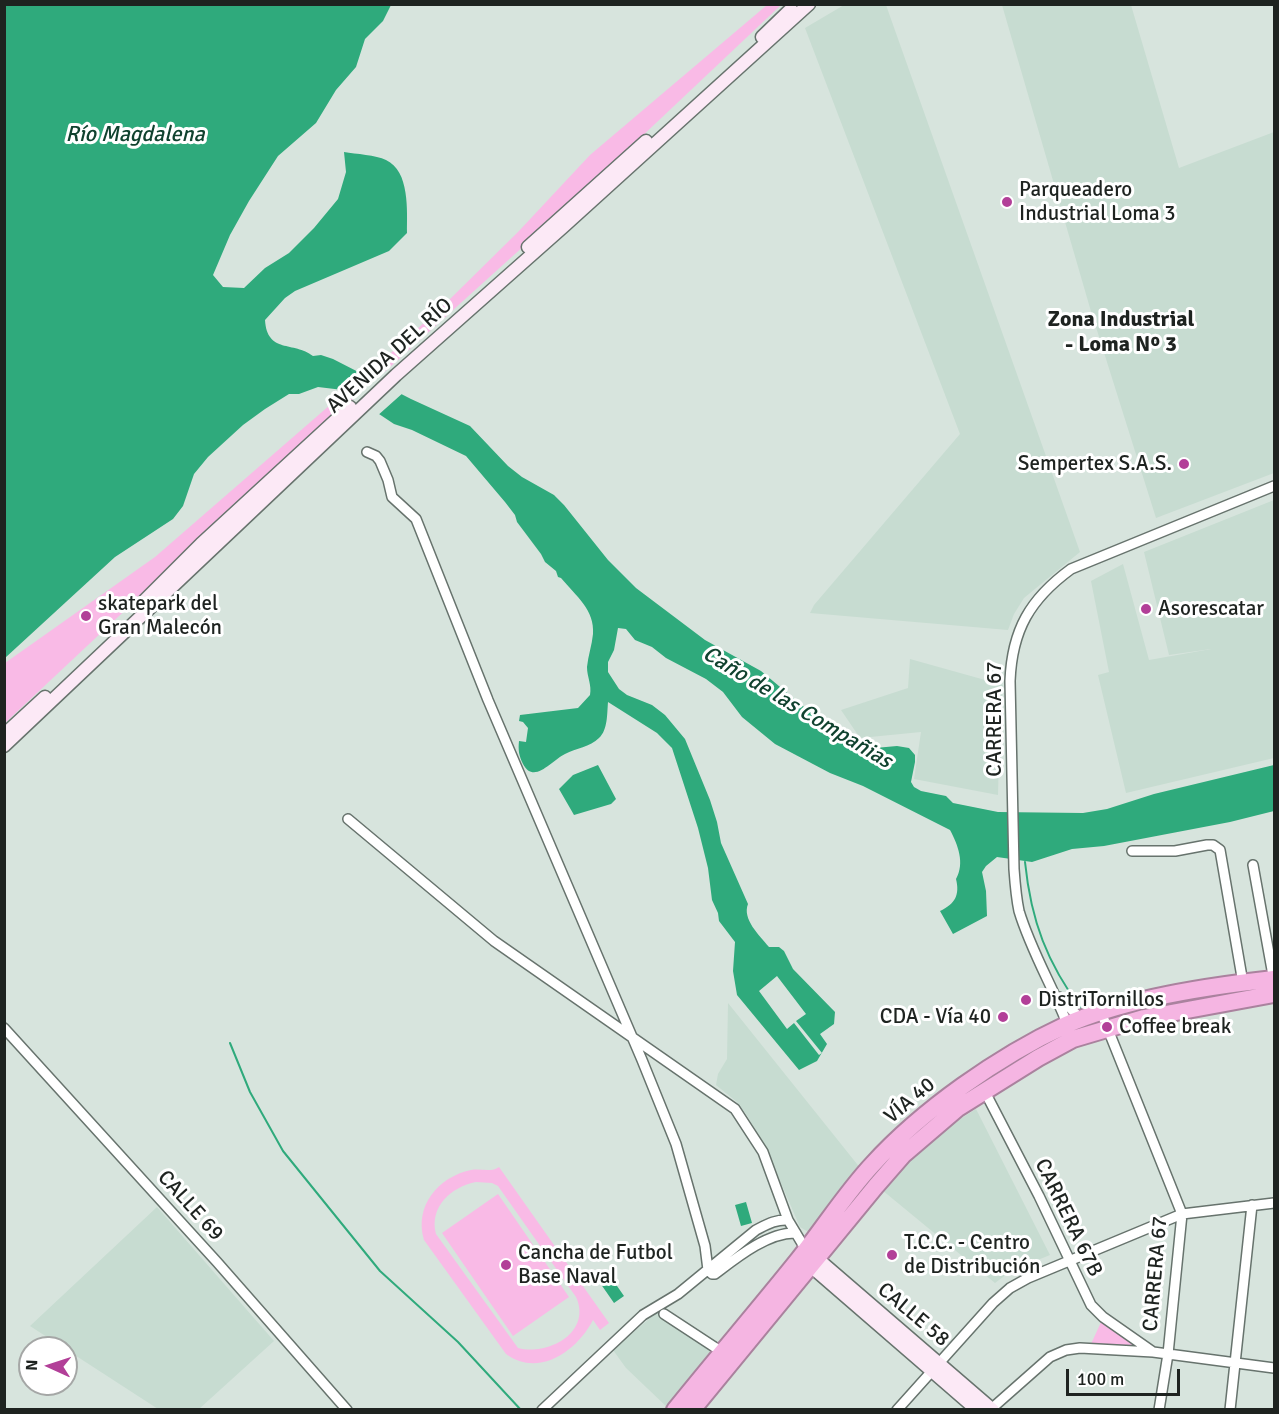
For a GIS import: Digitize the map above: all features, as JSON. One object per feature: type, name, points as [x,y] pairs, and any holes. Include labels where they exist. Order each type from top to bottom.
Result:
[{"type":"highway","name":"VÍA 40","points":[[692,1410],[808,1257],[873,1164],[915,1124],[981,1084],[1024,1046],[1181,993],[1244,983],[1274,985]]},
{"type":"highway","name":"VÍA 40","points":[[1104,1020],[1184,1009],[1274,985]]},
{"type":"highway","name":"VÍA 40","points":[[675,1410],[722,1352],[808,1257]]},
{"type":"main road","name":"AVENIDA DEL RÍO","points":[[4,746],[393,372],[796,4]]},
{"type":"main road","name":"AVENIDA DEL RÍO","points":[[393,372],[563,227],[809,4]]},
{"type":"main road","name":"AVENIDA DEL RÍO","points":[[4,734],[63,680],[201,544],[356,407]]},
{"type":"main road","name":"CALLE 58","points":[[808,1257],[935,1366],[992,1409]]},
{"type":"main road","name":"CALLE 58","points":[[935,1366],[978,1410]]},
{"type":"street","points":[[367,452],[376,456],[380,461],[392,497],[416,519],[488,700],[632,1037],[676,1144],[705,1246],[708,1270],[715,1274],[760,1243],[782,1233],[795,1233]]},
{"type":"street","name":"CARRERA 67","points":[[1074,1028],[1038,961],[1018,907],[1014,869],[1011,665],[1018,633],[1024,618],[1037,599],[1071,569],[1275,486]]},
{"type":"street","points":[[348,819],[494,941],[735,1109],[764,1152],[788,1220],[808,1257]]},
{"type":"street","points":[[1132,851],[1175,851],[1207,845],[1213,845],[1220,850],[1244,983]]},
{"type":"street","points":[[1253,865],[1270,933],[1274,985]]},
{"type":"street","name":"CARRERA 67","points":[[1056,993],[1074,1028]]},
{"type":"street","name":"CARRERA 67","points":[[1104,1020],[1182,1214],[1168,1354],[1159,1410]]},
{"type":"street","name":"CALLE 69","points":[[4,1028],[218,1262],[347,1410]]},
{"type":"street","name":"CARRERA 67B","points":[[981,1084],[1095,1310],[1153,1352]]},
{"type":"street","points":[[897,1410],[985,1311],[1011,1288],[1028,1278],[1182,1214],[1275,1203]]},
{"type":"street","points":[[1230,1410],[1252,1205]]},
{"type":"street","points":[[542,1410],[643,1315],[678,1294],[756,1230],[788,1220]]},
{"type":"street","points":[[664,1314],[722,1352]]},
{"type":"street","points":[[992,1409],[1050,1357],[1080,1347],[1153,1352],[1275,1368]]},
{"type":"shaded area","points":[[767,5],[781,5],[567,207],[318,432],[233,505],[184,555],[5,723],[5,663],[155,557],[330,405],[345,395],[450,299],[518,232],[590,155]]},
{"type":"shaded area","points":[[844,5],[886,5],[1080,552],[1024,598],[1008,630],[810,613],[814,605],[960,434],[805,28]]},
{"type":"shaded area","points":[[1002,5],[1131,5],[1179,168],[1274,132],[1274,473],[1156,518],[1090,308]]},
{"type":"shaded area","points":[[1274,500],[1274,758],[1126,793],[1098,675],[1109,672],[1091,581],[1123,564],[1149,660],[1211,649],[1169,655],[1144,552]]},
{"type":"shaded area","points":[[910,659],[1003,685],[998,795],[914,779],[921,732],[860,738],[841,710],[908,688]]},
{"type":"shaded area","points":[[728,1003],[861,1169],[810,1233],[800,1227],[767,1151],[748,1117],[737,1102],[716,1085],[718,1074],[727,1059]]},
{"type":"shaded area","points":[[976,1109],[1050,1255],[1011,1271],[995,1283],[882,1190],[906,1162],[941,1131]]},
{"type":"shaded area","points":[[499,1167],[609,1323],[600,1330],[593,1320],[577,1342],[567,1351],[544,1362],[519,1361],[506,1354],[424,1240],[422,1216],[431,1195],[439,1186],[448,1179],[471,1170]],"holes":[[[476,1182],[492,1183],[498,1186],[576,1297],[579,1310],[578,1321],[573,1331],[554,1345],[530,1350],[518,1348],[436,1234],[436,1215],[444,1200],[458,1188]]]},
{"type":"shaded area","name":"Cancha de Futbol Base Naval","points":[[498,1194],[569,1297],[513,1336],[442,1233]]},
{"type":"shaded area","points":[[157,1207],[274,1341],[199,1409],[158,1409],[78,1357],[78,1336],[45,1336],[30,1326]]},
{"type":"shaded area","points":[[657,1312],[714,1351],[669,1409],[626,1368],[613,1350]]},
{"type":"shaded area","points":[[1102,1320],[1133,1342],[1131,1348],[1091,1344]]},
{"type":"water","name":"Río Magdalena","points":[[5,5],[391,5],[383,21],[365,39],[356,67],[336,90],[316,123],[278,156],[230,235],[213,275],[223,287],[244,288],[265,268],[289,253],[338,199],[346,172],[344,152],[377,157],[394,165],[406,192],[407,233],[389,251],[295,291],[285,298],[265,320],[271,338],[313,356],[321,355],[333,359],[470,426],[508,466],[522,477],[554,495],[608,560],[636,588],[705,640],[761,671],[832,733],[864,749],[897,746],[909,748],[915,755],[911,782],[921,791],[946,796],[953,803],[998,812],[1083,813],[1107,809],[1154,794],[1274,765],[1274,811],[1230,822],[1104,846],[1072,849],[1032,862],[997,857],[982,872],[986,891],[987,916],[953,934],[940,911],[953,902],[957,894],[956,879],[960,860],[958,848],[950,830],[775,744],[742,717],[723,692],[706,679],[666,658],[652,647],[635,640],[626,629],[618,628],[614,650],[608,662],[608,672],[619,689],[627,695],[652,705],[665,715],[685,739],[710,800],[721,843],[748,904],[749,921],[769,947],[779,947],[784,951],[793,969],[835,1012],[834,1024],[820,1034],[827,1044],[817,1061],[799,1070],[737,995],[733,971],[735,942],[719,921],[712,900],[708,868],[698,828],[672,748],[657,733],[608,702],[606,726],[602,735],[595,741],[565,754],[538,772],[527,770],[523,764],[519,753],[519,741],[526,742],[528,728],[519,721],[520,715],[578,708],[590,695],[587,667],[593,625],[588,610],[558,577],[556,571],[545,562],[517,522],[515,515],[466,456],[412,430],[394,424],[343,390],[318,387],[299,394],[289,394],[243,425],[208,457],[194,474],[183,506],[173,519],[115,557],[5,658]]},
{"type":"water","points":[[598,765],[616,799],[611,804],[574,815],[559,789],[573,775]]},
{"type":"water","points":[[746,1202],[752,1223],[741,1226],[735,1205]]},
{"type":"water","points":[[608,1273],[624,1296],[614,1303],[598,1280]]},
{"type":"pier","points":[[369,373],[404,392],[376,417],[370,410],[345,395]]},
{"type":"pier","points":[[777,976],[806,1014],[796,1021],[822,1053],[819,1055],[794,1023],[787,1029],[759,991]]},
{"type":"waterway","points":[[1025,862],[1036,922],[1050,958],[1082,1010]]},
{"type":"waterway","points":[[230,1043],[250,1092],[283,1151],[380,1271],[458,1342],[521,1410]]},
{"type":"place","name":"Parqueadero Industrial Loma 3","points":[[1007,202]]},
{"type":"place","name":"Sempertex S.A.S.","points":[[1184,464]]},
{"type":"place","name":"Asorescatar","points":[[1146,609]]},
{"type":"place","name":"skatepark del Gran Malecón","points":[[86,616]]},
{"type":"place","name":"DistriTornillos","points":[[1026,1000]]},
{"type":"place","name":"CDA - Vía 40","points":[[1003,1017]]},
{"type":"place","name":"Coffee break","points":[[1107,1027]]},
{"type":"place","name":"T.C.C. - Centro de Distribución","points":[[892,1255]]},
{"type":"place","name":"Cancha de Futbol Base Naval","points":[[506,1265]]},
{"type":"district","name":"Zona Industrial - Loma Nº 3","points":[[1121,332]]},
{"type":"water label","name":"Caño de las Compañias","points":[[797,708]]}]
